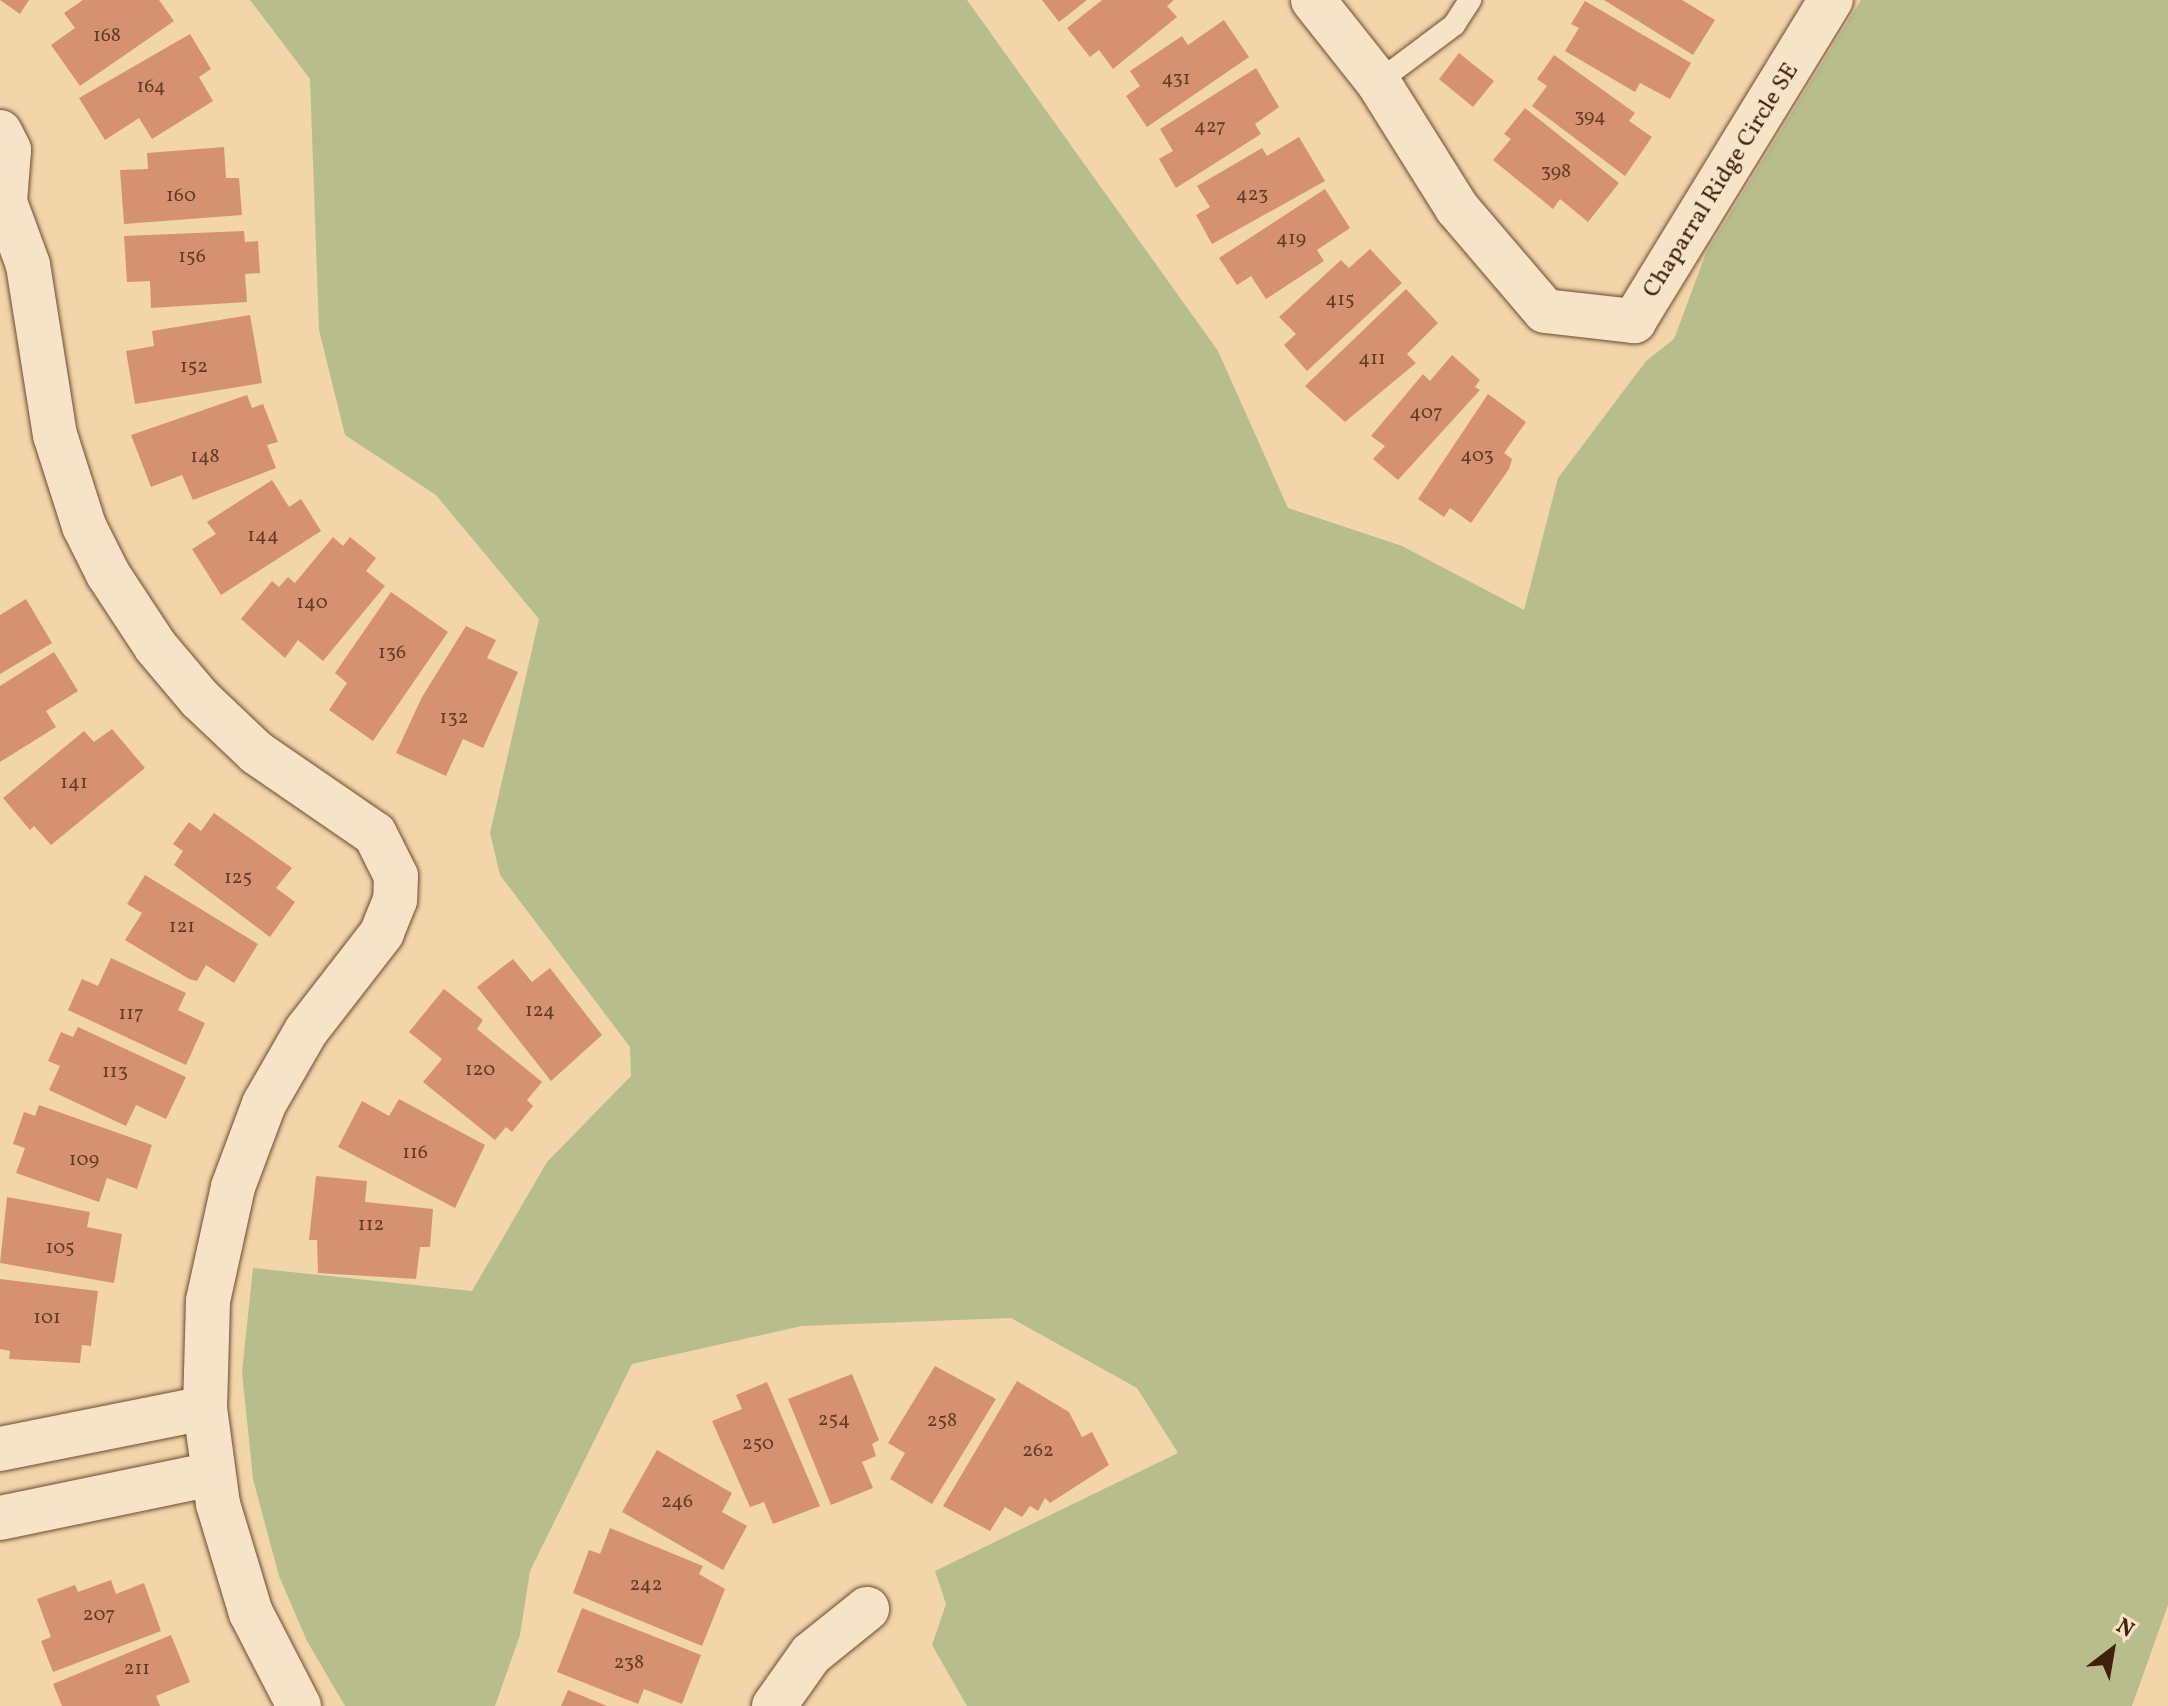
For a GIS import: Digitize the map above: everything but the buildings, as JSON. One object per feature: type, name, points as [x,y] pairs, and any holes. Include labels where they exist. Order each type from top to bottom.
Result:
[{"type":"street","name":"Chaparral Ridge Circle SE","points":[[1313,0],[1378,82],[1457,208],[1545,311],[1634,321],[1831,0]]},
{"type":"street","points":[[0,132],[9,150],[2,202],[28,265],[44,383],[63,464],[84,526],[116,588],[156,647],[208,708],[283,773],[375,834],[396,876],[395,900],[382,933],[306,1031],[264,1104],[241,1158],[213,1272],[208,1441],[251,1613],[299,1706]]},
{"type":"street","points":[[0,1449],[208,1441]]},
{"type":"street","points":[[0,1518],[208,1441]]},
{"type":"street","points":[[774,1706],[811,1654],[867,1609]]},
{"type":"lane","points":[[1378,82],[1454,25],[1470,0]]},
{"type":"green space","points":[[250,0],[967,0],[1218,351],[1288,508],[1402,546],[1524,610],[1558,478],[1646,361],[1674,339],[1706,253],[1861,0],[2168,0],[2168,1605],[2132,1706],[967,1706],[932,1645],[946,1604],[935,1571],[1178,1453],[1137,1388],[1011,1318],[802,1326],[632,1364],[530,1571],[520,1635],[495,1706],[345,1706],[307,1641],[279,1576],[253,1479],[242,1372],[253,1268],[472,1291],[547,1162],[631,1076],[630,1047],[500,875],[490,833],[539,619],[436,495],[345,435],[319,330],[310,79]]}]
